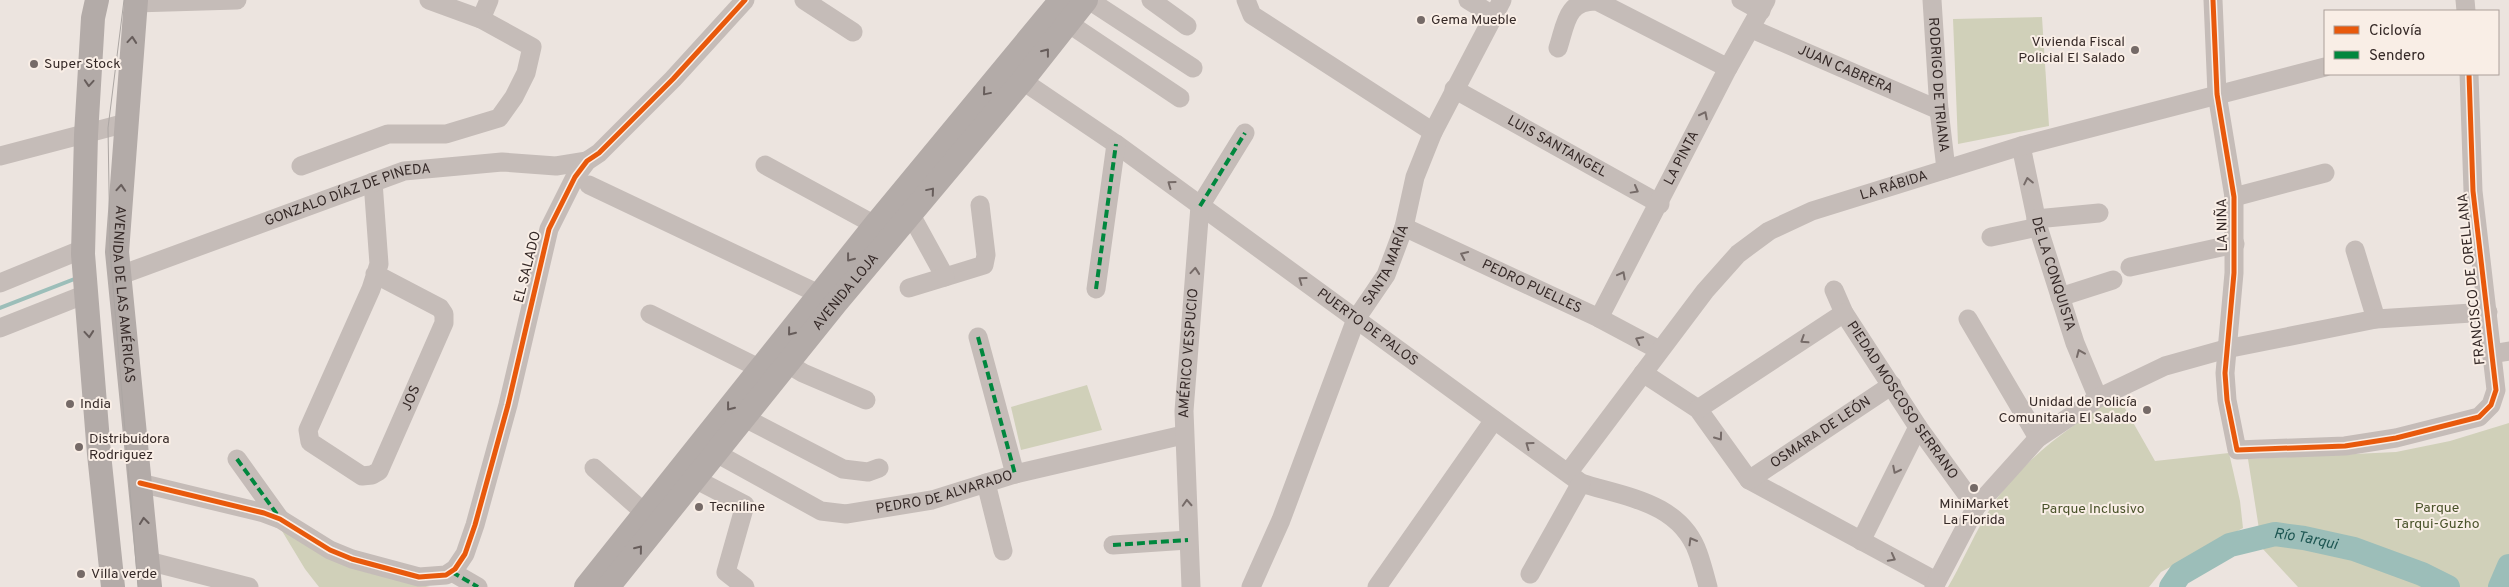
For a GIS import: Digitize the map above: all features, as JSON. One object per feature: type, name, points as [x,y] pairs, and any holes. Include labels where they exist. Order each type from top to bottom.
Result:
[{"type":"main road","points":[[97,0],[93,18],[86,134],[83,252],[113,587]]},
{"type":"main road","name":"AVENIDA LOJA","points":[[608,587],[788,364],[911,216],[1014,75],[1061,0]]},
{"type":"main road","name":"AVENIDA LOJA","points":[[586,587],[875,225],[1014,75],[1068,23],[1088,0]]},
{"type":"main road","name":"AVENIDA DE LAS AMÉRICAS","points":[[135,2],[117,236],[118,273],[150,587]]},
{"type":"street","points":[[135,2],[236,0]]},
{"type":"street","points":[[301,166],[388,134],[446,134],[498,118],[514,97],[526,73],[532,47],[481,19],[429,0]]},
{"type":"street","points":[[481,19],[489,0]]},
{"type":"street","name":"EL SALADO","points":[[452,572],[464,554],[482,497],[508,404],[548,229],[567,189],[586,161],[599,153],[673,79],[745,0]]},
{"type":"street","points":[[804,0],[853,32]]},
{"type":"street","points":[[1088,0],[1194,68]]},
{"type":"street","points":[[1151,0],[1187,26]]},
{"type":"street","points":[[1246,0],[1252,14],[1433,132]]},
{"type":"street","points":[[1468,0],[1498,8]]},
{"type":"street","points":[[1558,48],[1571,10],[1578,2],[1584,0],[1597,1],[1728,68]]},
{"type":"street","points":[[1741,0],[1764,5]]},
{"type":"street","name":"RODRIGO DE TRIANA","points":[[1932,0],[1946,169]]},
{"type":"street","name":"LA NIÑA","points":[[2213,0],[2217,94],[2234,197],[2234,273],[2226,349],[2227,400],[2237,450],[2345,446],[2396,438],[2480,417]]},
{"type":"street","name":"LA PINTA","points":[[1599,318],[1660,204],[1728,68],[1764,5]]},
{"type":"street","name":"SANTA MARÍA","points":[[1251,587],[1282,520],[1356,318],[1386,275],[1404,227],[1415,177],[1433,132],[1498,8]]},
{"type":"street","points":[[1068,23],[1180,98]]},
{"type":"street","name":"JUAN CABRERA","points":[[1752,29],[1940,110]]},
{"type":"street","name":"LA RÁBIDA","points":[[1530,574],[1575,478],[1659,350],[1705,291],[1738,254],[1769,231],[1812,211],[2021,146],[2324,67]]},
{"type":"street","name":"PUERTO DE PALOS","points":[[1014,75],[1116,144],[1575,478],[1640,499],[1665,511],[1685,530],[1698,552],[1708,587]]},
{"type":"street","name":"FRANCISCO DE ORELLANA","points":[[2469,75],[2473,191],[2488,312],[2500,352],[2496,390],[2491,405],[2480,417]]},
{"type":"street","name":"LUIS SANTANGEL","points":[[1454,90],[1660,204]]},
{"type":"street","points":[[0,156],[126,123]]},
{"type":"street","name":"AMÉRICO VESPUCIO","points":[[1191,587],[1183,435],[1200,206],[1245,133]]},
{"type":"street","points":[[1096,289],[1116,144]]},
{"type":"street","name":"DE LA CONQUISTA","points":[[2021,146],[2037,223],[2060,297],[2098,398]]},
{"type":"street","name":"GONZALO DÍAZ DE PINEDA","points":[[118,273],[404,171],[502,162],[566,165],[586,161]]},
{"type":"street","points":[[765,165],[875,225]]},
{"type":"street","points":[[2234,197],[2324,173]]},
{"type":"street","points":[[373,182],[378,264],[376,274]]},
{"type":"street","points":[[588,185],[821,295]]},
{"type":"street","points":[[910,288],[984,265],[986,256],[980,205]]},
{"type":"street","points":[[1991,237],[2037,223],[2099,214]]},
{"type":"street","points":[[911,216],[945,277]]},
{"type":"street","name":"PEDRO PUELLES","points":[[1404,227],[1599,318],[1659,350]]},
{"type":"street","points":[[2130,267],[2235,244]]},
{"type":"street","points":[[2355,250],[2376,319]]},
{"type":"street","points":[[0,283],[83,252]]},
{"type":"street","name":"JOS","points":[[376,274],[440,308],[444,314],[444,323],[379,471],[372,475],[362,476],[310,442],[308,430],[376,274]]},
{"type":"street","points":[[2060,297],[2113,280]]},
{"type":"street","points":[[0,328],[85,290]]},
{"type":"street","name":"PIEDAD MOSCOSO SERRANO","points":[[1834,290],[1844,313],[1918,426],[1976,507]]},
{"type":"street","name":"FRANCISCO DE ORELLANA","points":[[1935,584],[1976,507],[2038,438],[2098,398],[2165,366],[2226,349],[2376,319],[2488,312]]},
{"type":"street","points":[[1698,409],[1844,313]]},
{"type":"street","points":[[650,314],[761,369]]},
{"type":"street","points":[[1968,319],[2038,438]]},
{"type":"street","points":[[978,337],[1015,474]]},
{"type":"street","points":[[788,364],[803,373],[866,400]]},
{"type":"street","points":[[1643,373],[1698,409],[1749,480],[1935,584]]},
{"type":"street","name":"OSMARA DE LEÓN","points":[[1749,480],[1892,385]]},
{"type":"street","points":[[745,418],[843,469],[868,472],[879,468]]},
{"type":"street","points":[[1377,587],[1494,420]]},
{"type":"street","points":[[1861,541],[1918,426]]},
{"type":"street","name":"PEDRO DE ALVARADO","points":[[716,453],[821,511],[846,514],[932,500],[1015,474],[1183,435]]},
{"type":"street","points":[[237,459],[280,519]]},
{"type":"street","points":[[594,468],[646,514]]},
{"type":"street","points":[[696,479],[745,505],[726,572],[745,587]]},
{"type":"street","points":[[140,483],[256,510],[280,519],[346,558],[419,577],[439,577],[452,572],[478,587]]},
{"type":"street","points":[[986,483],[1003,551]]},
{"type":"street","points":[[1113,546],[1188,540]]},
{"type":"street","points":[[148,561],[249,587]]},
{"type":"green space","points":[[2042,17],[2049,126],[1958,144],[1953,19]]},
{"type":"green space","points":[[1087,385],[1102,430],[1021,450],[1011,407]]},
{"type":"green space","name":"Parque Inclusivo","points":[[2118,396],[2155,461],[2229,453],[2240,501],[2243,528],[2161,572],[2149,587],[1948,587],[1984,519],[2011,481],[2043,449],[2079,421]]},
{"type":"green space","name":"Parque Tarqui-Guzho","points":[[2509,423],[2509,587],[2298,587],[2262,548],[2248,459],[2396,452],[2450,441]]},
{"type":"green space","points":[[279,526],[335,560],[369,573],[430,587],[319,587],[305,569]]},
{"type":"waterway","points":[[0,308],[77,278]]},
{"type":"waterway","name":"Río Tarqui","points":[[2171,587],[2180,574],[2230,545],[2275,534],[2354,549],[2422,574],[2448,587]]},
{"type":"waterway","name":"Río Tarqui","points":[[2500,587],[2509,566]]},
{"type":"tram line","points":[[124,0],[108,128],[110,250],[138,587]]},
{"type":"marked path","points":[[1200,206],[1245,133]]},
{"type":"marked path","points":[[1096,289],[1116,144]]},
{"type":"marked path","points":[[978,337],[1015,474]]},
{"type":"marked path","points":[[237,459],[279,517]]},
{"type":"marked path","points":[[1113,545],[1188,540]]},
{"type":"marked path","points":[[452,572],[478,587]]},
{"type":"cycle path","points":[[140,483],[264,513],[280,519],[330,550],[352,559],[419,577],[446,575],[455,569],[465,554],[475,525],[508,405],[549,229],[575,177],[587,161],[599,153],[673,79],[745,0]]},
{"type":"cycle path","points":[[2213,0],[2217,94],[2234,197],[2234,273],[2225,373],[2227,400],[2237,450],[2345,446],[2396,438],[2479,417],[2491,405],[2496,390],[2473,191],[2469,75]]},
{"type":"place","name":"Gema Mueble","points":[[1421,20]]},
{"type":"place","name":"Vivienda Fiscal Policial El Salado","points":[[2135,50]]},
{"type":"place","name":"Super Stock","points":[[34,64]]},
{"type":"place","name":"India","points":[[70,404]]},
{"type":"place","name":"Unidad de Policía Comunitaria El Salado","points":[[2147,410]]},
{"type":"place","name":"Distribuidora Rodriguez","points":[[79,447]]},
{"type":"place","name":"MiniMarket La Florida","points":[[1974,488]]},
{"type":"place","name":"Tecniline","points":[[699,507]]},
{"type":"place","name":"Villa verde","points":[[81,574]]}]
